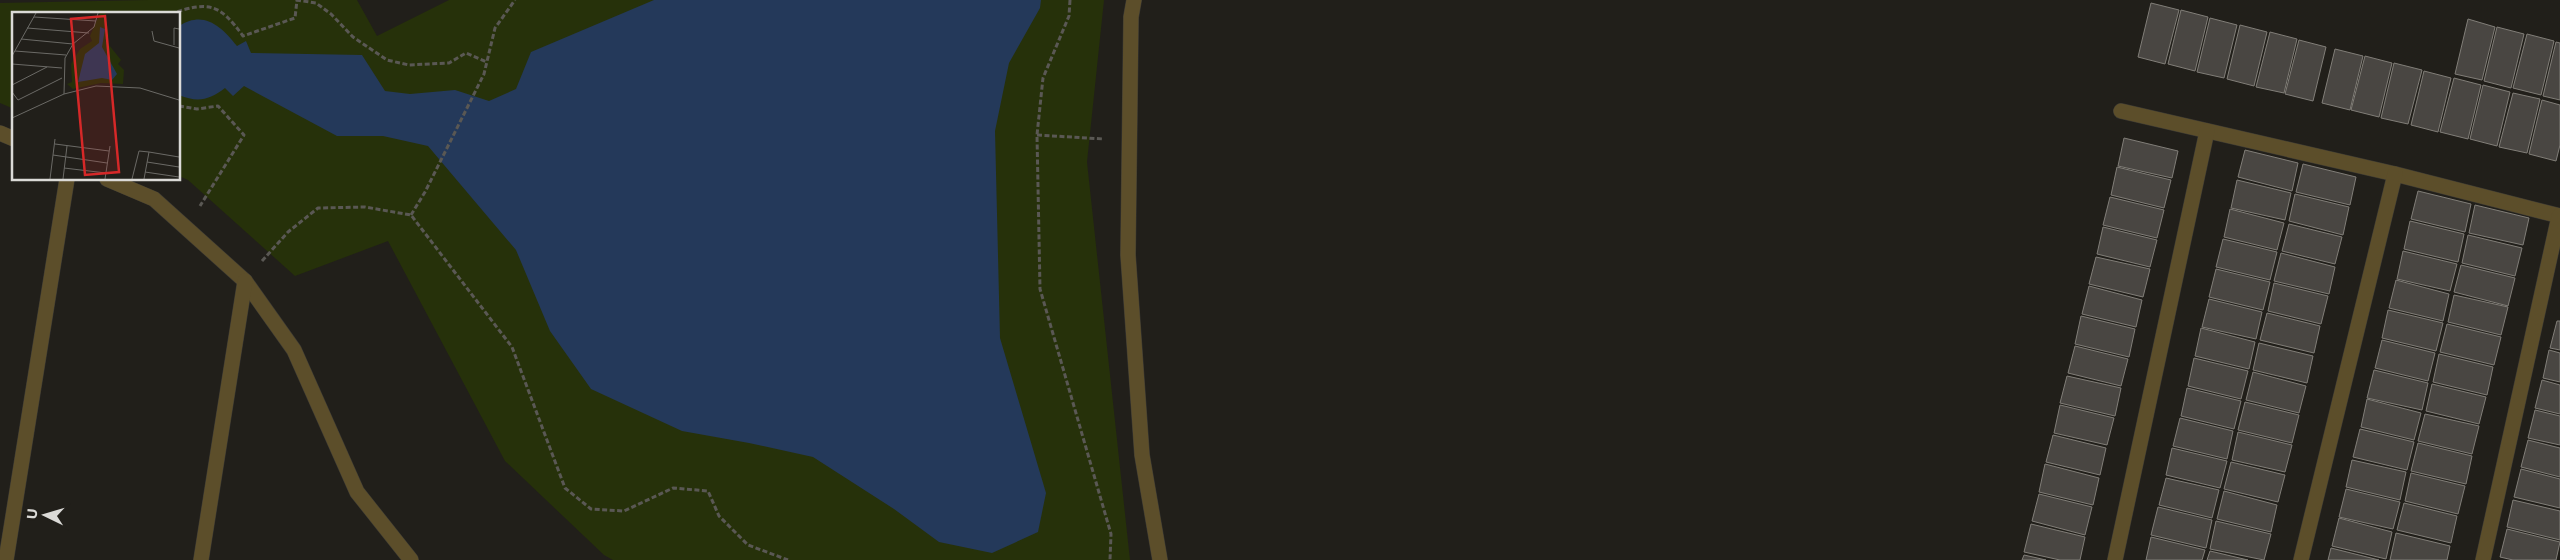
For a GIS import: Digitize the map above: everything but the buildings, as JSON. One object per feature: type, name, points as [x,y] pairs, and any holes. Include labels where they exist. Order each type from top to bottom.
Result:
[{"type":"street","points":[[1134,0],[1132,17],[1128,255],[1142,455],[1160,560]]},
{"type":"street","points":[[2121,111],[2395,174],[2560,216],[2483,560]]},
{"type":"street","points":[[2115,560],[2207,132]]},
{"type":"street","points":[[0,133],[12,138]]},
{"type":"street","points":[[2301,560],[2395,174]]},
{"type":"street","points":[[6,560],[67,180]]},
{"type":"street","points":[[109,180],[154,199],[245,281],[294,350],[357,492],[411,560]]},
{"type":"street","points":[[201,560],[245,281]]},
{"type":"path","points":[[176,12],[190,7],[212,6],[228,16],[243,36],[295,18],[296,0],[316,3],[331,14],[353,37],[387,60],[409,65],[450,63],[466,53],[487,62]]},
{"type":"path","points":[[411,215],[425,192],[484,74],[495,28],[515,0]]},
{"type":"path","points":[[1070,0],[1069,16],[1043,78],[1037,135],[1040,289],[1111,534],[1110,560]]},
{"type":"path","points":[[180,106],[196,109],[218,106],[244,135],[186,228]]},
{"type":"path","points":[[1037,135],[1130,140]]},
{"type":"path","points":[[245,281],[288,232],[318,208],[365,207],[411,215],[512,347],[565,488],[591,509],[624,511],[673,488],[708,491],[719,516],[748,545],[788,560]]},
{"type":"green space","points":[[148,0],[357,0],[377,36],[449,0],[1104,0],[1087,162],[1130,560],[613,560],[604,555],[505,461],[388,241],[295,276],[188,180],[180,176],[180,12],[12,12],[12,108],[0,103],[0,3]]},
{"type":"water","points":[[654,0],[1041,0],[1040,8],[1009,63],[995,131],[1000,338],[1046,493],[1038,532],[992,553],[939,542],[894,509],[813,457],[682,431],[591,389],[550,331],[516,250],[428,146],[383,136],[337,136],[244,86],[233,96],[225,88],[203,99],[192,99],[180,95],[180,25],[188,21],[196,20],[211,22],[225,32],[237,46],[246,41],[251,53],[362,55],[385,91],[410,94],[455,90],[489,101],[516,89],[531,52]]}]
